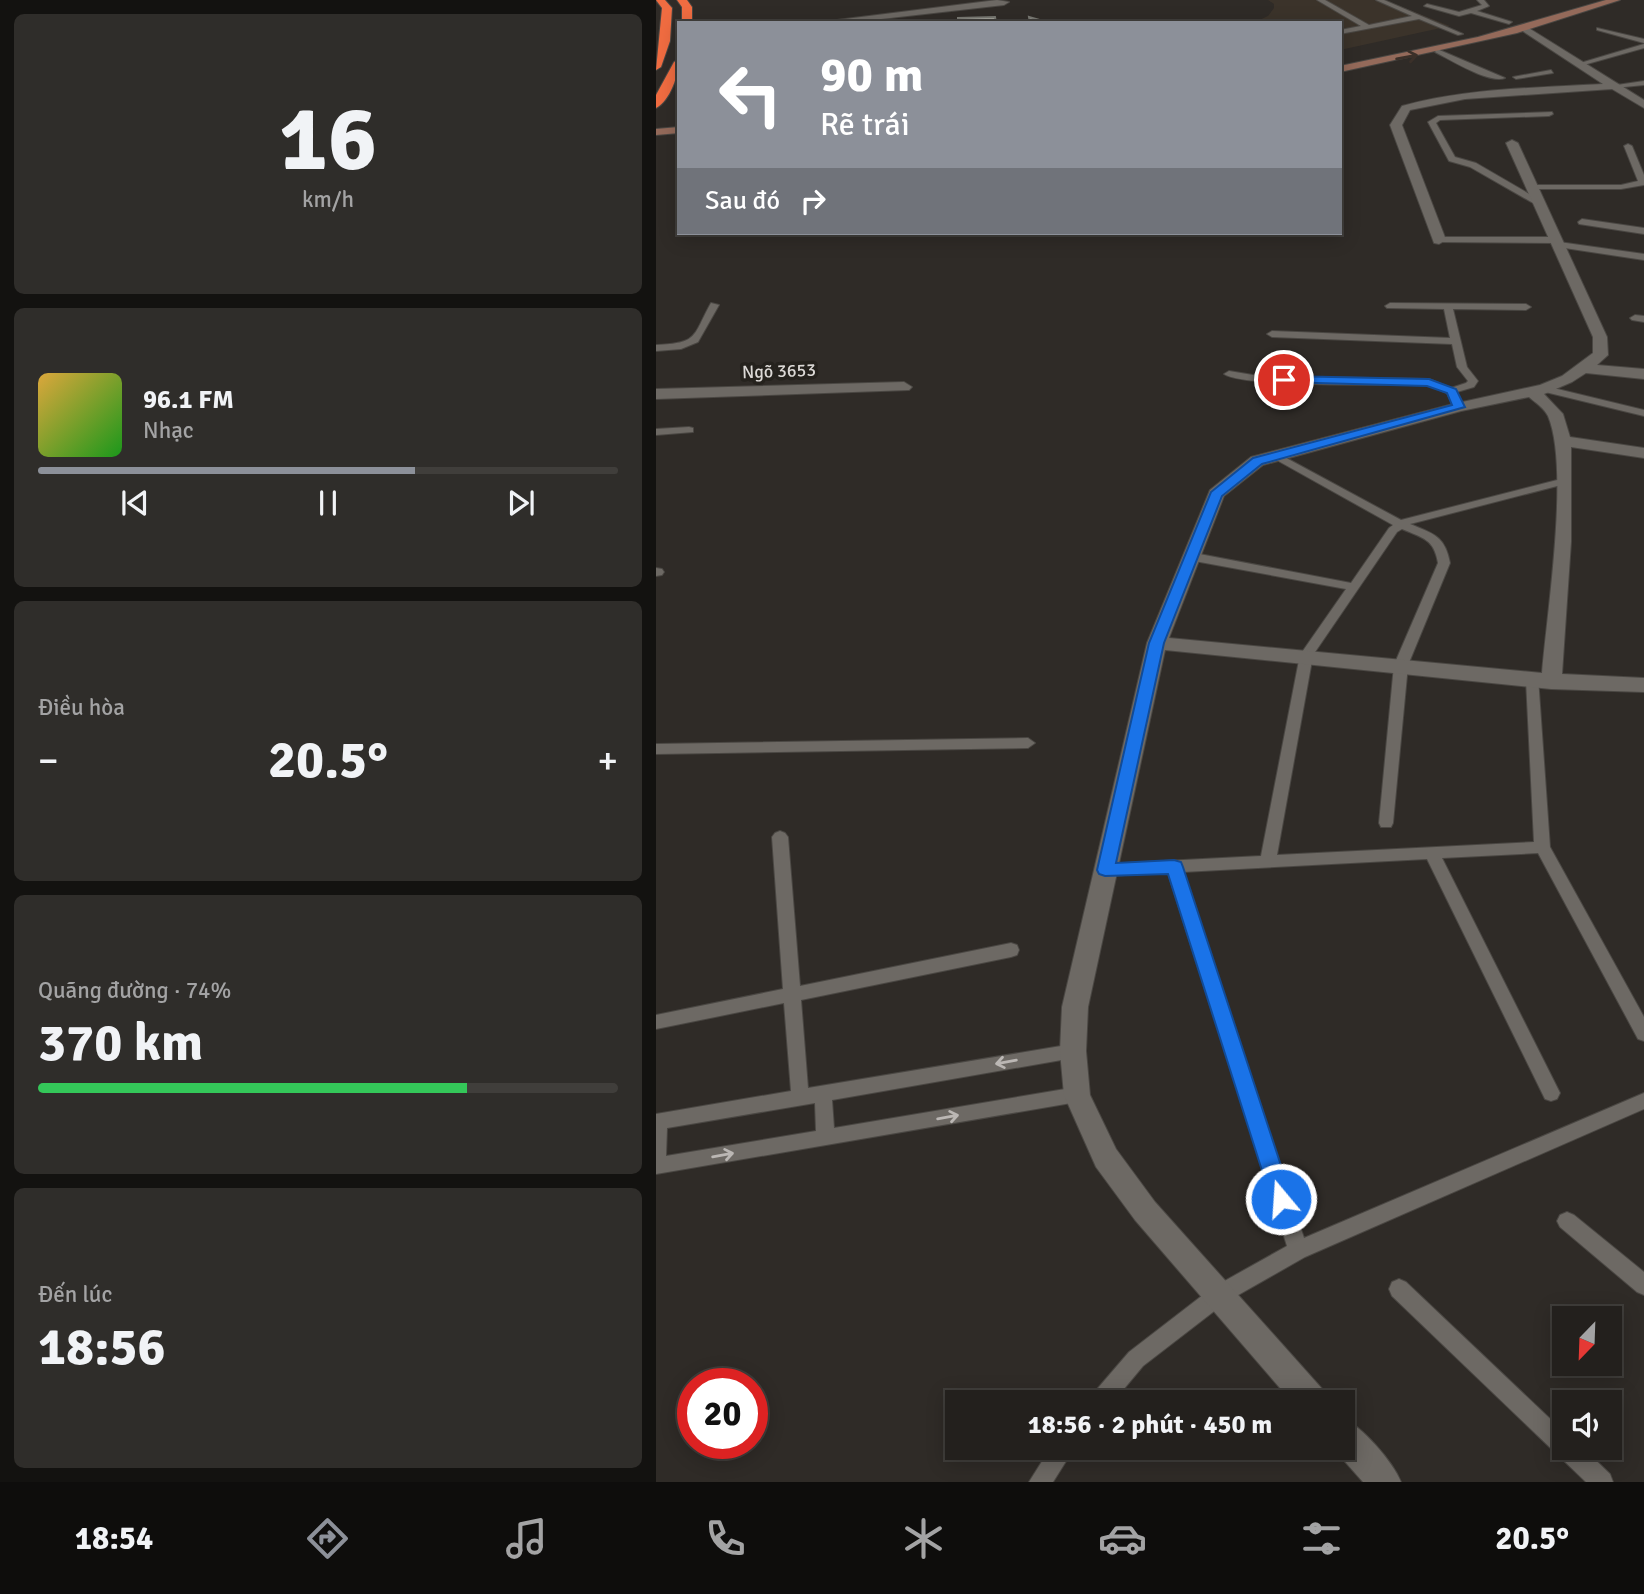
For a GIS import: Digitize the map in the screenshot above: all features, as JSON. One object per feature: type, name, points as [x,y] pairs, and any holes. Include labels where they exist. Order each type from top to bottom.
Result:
[{"type":"highway","points":[[656,67],[665,41],[667,8],[660,0]]},
{"type":"highway","points":[[682,0],[687,7],[687,21]]},
{"type":"highway","points":[[656,105],[677,66]]},
{"type":"main road","points":[[1342,69],[1437,51],[1527,30],[1615,0]]},
{"type":"main road","points":[[1342,58],[1460,34],[1531,16],[1565,4]]},
{"type":"main road","points":[[1531,16],[1554,22]]},
{"type":"main road","points":[[656,121],[677,119]]},
{"type":"main road","points":[[656,132],[677,130]]},
{"type":"street","points":[[836,21],[1004,2]]},
{"type":"street","points":[[1527,30],[1644,106]]},
{"type":"street","points":[[1439,240],[1396,125],[1406,108],[1465,96],[1614,86]]},
{"type":"street","points":[[1302,1390],[1145,1211],[1106,1158],[1077,1095],[1073,1051],[1075,1007],[1156,643],[1216,494],[1257,461],[1455,399],[1538,390],[1567,379],[1600,355],[1600,337],[1512,143]]},
{"type":"street","points":[[1583,368],[1644,374]]},
{"type":"street","name":"Ngõ 3653","points":[[656,394],[904,387]]},
{"type":"street","points":[[1538,390],[1555,414],[1565,481],[1542,681]]},
{"type":"street","points":[[1561,441],[1644,453]]},
{"type":"street","points":[[1156,643],[1307,655],[1542,681],[1644,685]]},
{"type":"street","points":[[1355,1449],[1385,1482]]},
{"type":"lane","points":[[1320,0],[1368,27]]},
{"type":"lane","points":[[1379,0],[1460,34]]},
{"type":"lane","points":[[1427,6],[1456,14],[1486,6],[1480,0]]},
{"type":"lane","points":[[1472,11],[1509,22]]},
{"type":"lane","points":[[1342,32],[1419,17]]},
{"type":"lane","points":[[1599,29],[1644,44]]},
{"type":"lane","points":[[1580,64],[1644,44]]},
{"type":"lane","points":[[1437,51],[1492,77],[1501,78]]},
{"type":"lane","points":[[1516,77],[1551,72]]},
{"type":"lane","points":[[1614,86],[1644,83]]},
{"type":"lane","points":[[1540,204],[1473,165],[1452,159],[1432,122],[1438,118],[1549,114]]},
{"type":"lane","points":[[1532,187],[1621,187],[1643,183],[1628,146]]},
{"type":"lane","points":[[1582,222],[1644,231]]},
{"type":"lane","points":[[1439,240],[1557,242],[1644,257]]},
{"type":"lane","points":[[656,348],[691,345],[697,341],[714,305]]},
{"type":"lane","points":[[1390,306],[1526,307]]},
{"type":"lane","points":[[1229,374],[1259,379],[1429,382],[1455,399],[1473,381],[1462,367],[1448,307]]},
{"type":"lane","points":[[1272,334],[1456,341]]},
{"type":"lane","points":[[1538,390],[1644,412]]},
{"type":"lane","points":[[656,432],[689,430]]},
{"type":"lane","points":[[1277,456],[1400,524],[1432,538],[1441,547],[1444,563],[1401,665],[1386,823]]},
{"type":"lane","points":[[1268,861],[1307,655],[1393,530],[1400,524],[1565,481]]},
{"type":"lane","points":[[1189,556],[1354,587]]},
{"type":"lane","points":[[1542,681],[1542,847],[1644,1034]]},
{"type":"lane","points":[[656,749],[1028,743]]},
{"type":"lane","points":[[780,837],[800,1097]]},
{"type":"lane","points":[[1105,870],[1542,847]]},
{"type":"lane","points":[[1432,853],[1551,1093]]},
{"type":"lane","points":[[1174,867],[1298,1250]]},
{"type":"lane","points":[[656,1022],[1011,950]]},
{"type":"lane","points":[[1073,1051],[657,1122],[656,1166],[1077,1095]]},
{"type":"lane","points":[[823,1093],[825,1138]]},
{"type":"lane","points":[[1109,1390],[1136,1359],[1219,1295],[1298,1250],[1644,1101]]},
{"type":"lane","points":[[1567,1221],[1644,1285]]},
{"type":"lane","points":[[1399,1289],[1552,1435]]},
{"type":"lane","points":[[1040,1482],[1055,1460]]},
{"type":"lane","points":[[1579,1460],[1602,1482]]},
{"type":"shaded area","points":[[1268,0],[1385,0],[1450,26],[1342,50],[1342,21],[1257,21],[1268,16],[1274,4]]},
{"type":"building","points":[[995,17],[996,21],[958,21],[958,18]]},
{"type":"route","points":[[1281,1199],[1174,867],[1105,870],[1156,643],[1216,494],[1257,461],[1459,407],[1451,391],[1429,382],[1284,380]]}]
